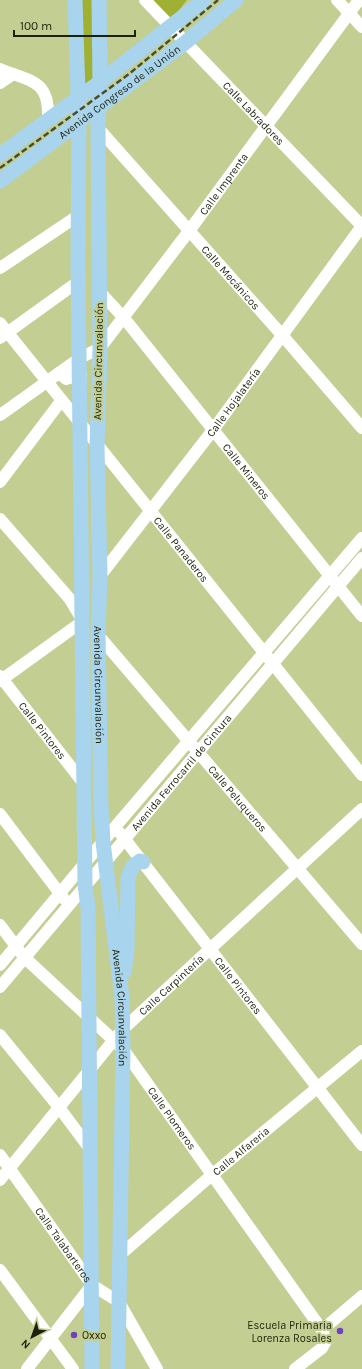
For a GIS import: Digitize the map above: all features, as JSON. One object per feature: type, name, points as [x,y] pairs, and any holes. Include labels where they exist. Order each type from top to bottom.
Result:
[{"type":"main road","name":"Avenida Circunvalación","points":[[75,0],[77,100],[79,124],[79,281],[85,885],[88,907],[88,1071],[92,1369]]},
{"type":"main road","name":"Avenida Circunvalación","points":[[99,0],[100,82],[98,128],[100,348],[97,446],[100,576],[98,635],[103,842],[122,997],[120,1040],[121,1254],[118,1369]]},
{"type":"main road","name":"Avenida Congreso de la Unión","points":[[0,155],[77,100],[204,0]]},
{"type":"main road","name":"Avenida Congreso de la Unión","points":[[0,181],[79,124],[186,42],[236,0]]},
{"type":"main road","points":[[122,997],[127,949],[128,876],[133,866],[140,861],[143,862]]},
{"type":"main road","points":[[88,907],[94,904],[102,906],[112,914]]},
{"type":"street","name":"Calle Labradores","points":[[145,0],[362,226]]},
{"type":"street","points":[[188,12],[197,0]]},
{"type":"street","points":[[337,0],[362,27]]},
{"type":"street","name":"Calle Imprenta","points":[[0,415],[80,358],[100,348],[189,231],[358,0]]},
{"type":"street","points":[[0,69],[32,81],[40,86],[46,94],[49,104],[48,120]]},
{"type":"street","points":[[0,83],[13,74]]},
{"type":"street","name":"Calle Mecánicos","points":[[98,128],[282,335],[362,428]]},
{"type":"street","points":[[0,268],[79,216]]},
{"type":"street","name":"Calle Hojalatería","points":[[100,576],[213,430],[362,226]]},
{"type":"street","points":[[2,331],[79,281]]},
{"type":"street","name":"Calle Mineros","points":[[99,291],[124,318],[362,616]]},
{"type":"street","name":"Calle Panaderos","points":[[2,331],[47,382],[362,775]]},
{"type":"street","points":[[59,373],[66,379],[81,375]]},
{"type":"street","points":[[0,482],[61,401]]},
{"type":"street","points":[[0,519],[69,598],[83,622],[1,679]]},
{"type":"street","name":"Avenida Ferrocarril de Cintura","points":[[0,965],[223,700],[330,576],[360,544]]},
{"type":"street","name":"Avenida Ferrocarril de Cintura","points":[[0,987],[124,838],[362,558]]},
{"type":"street","name":"Calle Peluqueros","points":[[98,635],[362,944]]},
{"type":"street","name":"Calle Pintores","points":[[1,679],[84,785]]},
{"type":"street","points":[[223,700],[233,709]]},
{"type":"street","name":"Calle Carpintería","points":[[0,1180],[58,1106],[88,1071],[210,948],[362,809]]},
{"type":"street","points":[[0,814],[68,905]]},
{"type":"street","name":"Calle Pintores","points":[[115,827],[362,1145]]},
{"type":"street","name":"Calle Plomeros","points":[[0,925],[24,957],[88,1014],[120,1040],[322,1330]]},
{"type":"street","points":[[0,1035],[58,1106],[90,1149]]},
{"type":"street","name":"Calle Alfareria","points":[[121,1254],[213,1174],[362,1051]]},
{"type":"street","name":"Calle Talabarteros","points":[[0,1155],[92,1285],[120,1302],[157,1369]]},
{"type":"street","points":[[0,1270],[73,1369]]},
{"type":"street","points":[[27,1369],[92,1285]]},
{"type":"street","points":[[295,1369],[324,1344],[325,1337],[322,1330],[362,1296]]},
{"type":"green space","points":[[80,0],[95,0],[93,81],[83,88]]},
{"type":"green space","points":[[152,0],[187,0],[172,19]]},
{"type":"railway","points":[[0,168],[129,74],[218,0]]},
{"type":"place","name":"Escuela Primaria Lorenza Rosales","points":[[340,1331]]},
{"type":"place","name":"Oxxo","points":[[74,1335]]}]
